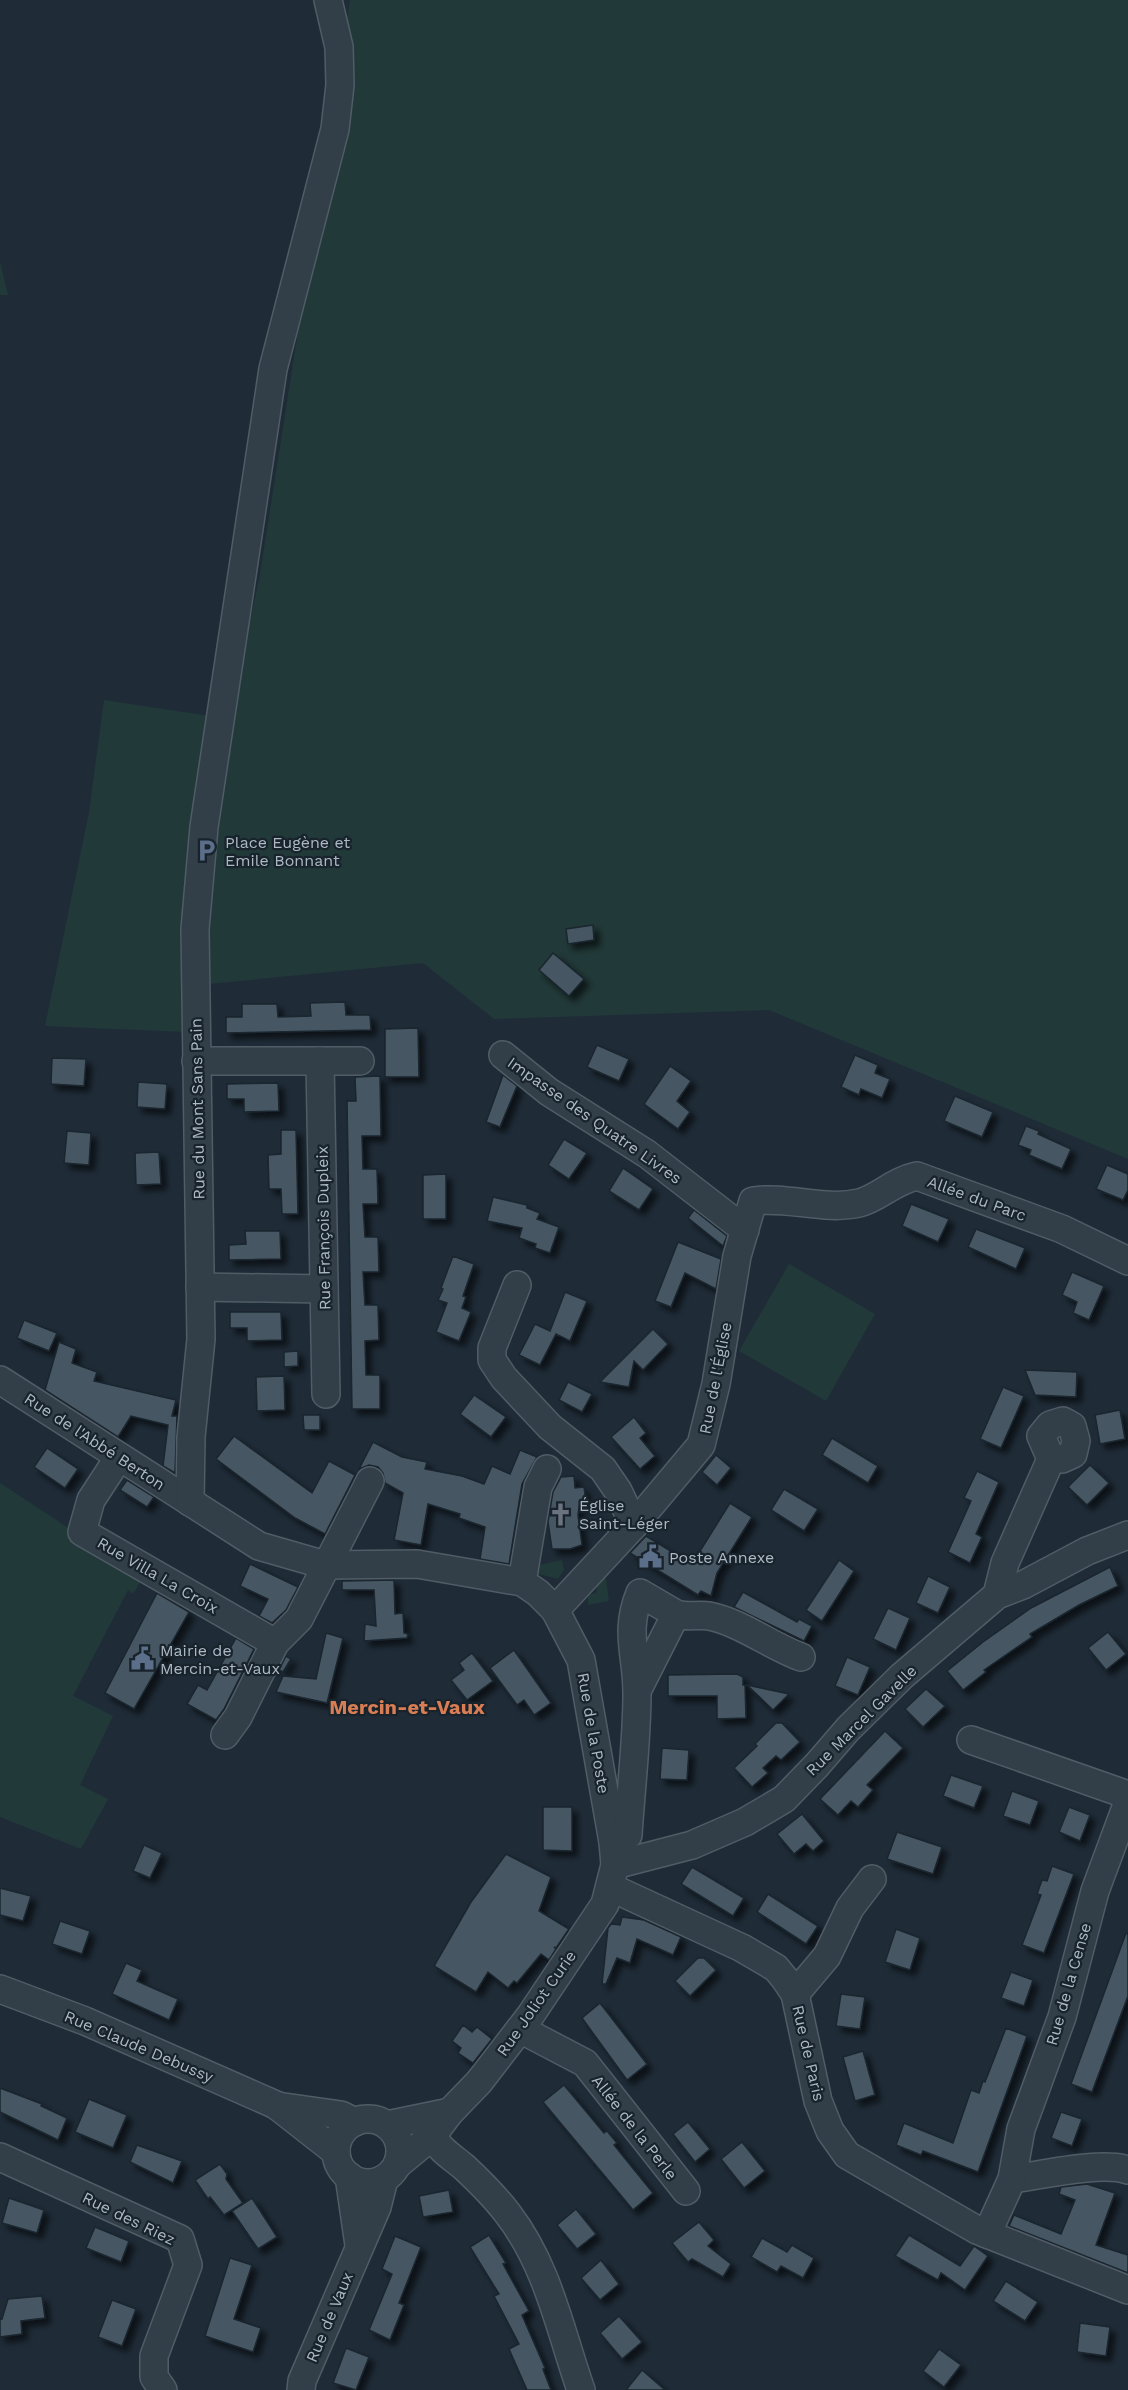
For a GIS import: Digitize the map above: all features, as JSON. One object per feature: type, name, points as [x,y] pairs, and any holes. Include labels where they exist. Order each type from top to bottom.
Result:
[{"type":"street","name":"Rue du Mont Sans Pain","points":[[190,1503],[191,1437],[201,1339],[195,928],[204,827],[273,369],[335,129],[340,85],[339,47],[328,0]]},
{"type":"street","name":"Impasse des Quatre Livres","points":[[503,1055],[549,1092],[647,1154],[745,1230]]},
{"type":"street","points":[[196,1061],[360,1061]]},
{"type":"street","name":"Rue François Dupleix","points":[[320,1061],[326,1394]]},
{"type":"street","name":"Allée du Parc","points":[[753,1201],[767,1199],[842,1205],[861,1203],[903,1179],[917,1176],[1062,1229],[1128,1261]]},
{"type":"street","name":"Rue de l'Église","points":[[555,1610],[634,1525],[701,1445],[716,1384],[737,1256],[753,1201]]},
{"type":"street","points":[[516,1285],[492,1348],[492,1360],[504,1378],[549,1427],[603,1469],[618,1491],[634,1525]]},
{"type":"street","points":[[200,1287],[324,1288]]},
{"type":"street","name":"Rue de l'Abbé Berton","points":[[0,1380],[190,1503]]},
{"type":"street","name":"Rue Villa La Croix","points":[[119,1457],[91,1500],[82,1532],[275,1643]]},
{"type":"street","points":[[997,1595],[1005,1563],[1051,1460]]},
{"type":"street","points":[[522,1582],[538,1486],[547,1469]]},
{"type":"street","points":[[225,1735],[238,1717],[275,1643],[299,1619],[370,1481]]},
{"type":"street","name":"Rue de la Poste","points":[[190,1503],[260,1546],[325,1565],[417,1564],[522,1582],[538,1593],[555,1610],[581,1660],[612,1865]]},
{"type":"street","name":"Rue Marcel Gavelle","points":[[612,1865],[692,1845],[745,1822],[784,1799],[848,1729],[902,1676],[997,1595],[1023,1585],[1087,1551],[1128,1536]]},
{"type":"street","points":[[637,1691],[630,1630],[634,1607],[640,1593],[676,1614],[686,1617],[708,1616],[734,1625],[801,1657]]},
{"type":"street","points":[[637,1691],[676,1614]]},
{"type":"street","name":"Rue Joliot Curie","points":[[390,2172],[432,2136],[450,2112],[479,2082],[520,2029],[605,1904],[612,1865],[628,1835],[637,1691]]},
{"type":"street","points":[[971,1740],[1128,1795]]},
{"type":"street","name":"Rue de la Cense","points":[[987,2234],[1012,2179],[1021,2129],[1062,2017],[1095,1891],[1128,1802]]},
{"type":"street","name":"Rue de Paris","points":[[612,1865],[765,1961],[785,1979],[795,1994],[818,2101],[830,2131],[847,2155],[987,2234],[1128,2290]]},
{"type":"street","points":[[795,1994],[827,1956],[850,1908],[872,1879]]},
{"type":"street","name":"Rue Claude Debussy","points":[[0,1989],[85,2021],[276,2106]]},
{"type":"street","name":"Allée de la Perle","points":[[520,2029],[585,2063],[686,2191]]},
{"type":"street","points":[[276,2106],[341,2115],[355,2122]]},
{"type":"street","points":[[276,2106],[336,2152]]},
{"type":"street","points":[[387,2125],[450,2112]]},
{"type":"street","points":[[371,2119],[387,2125],[399,2143],[400,2154],[390,2172],[366,2183],[349,2176],[342,2170],[336,2152],[341,2134],[355,2122],[371,2119]]},
{"type":"street","points":[[432,2136],[438,2146],[466,2169],[508,2213],[532,2251],[551,2294],[562,2338],[581,2390]]},
{"type":"street","name":"Rue des Riez","points":[[0,2157],[180,2239],[189,2265],[154,2356],[154,2377],[163,2390]]},
{"type":"street","points":[[1012,2179],[1096,2167],[1120,2167],[1128,2170]]},
{"type":"street","name":"Rue de Vaux","points":[[301,2390],[302,2380],[390,2172]]},
{"type":"street","points":[[349,2176],[359,2245]]},
{"type":"green space","points":[[350,0],[1128,0],[1128,1159],[769,1010],[494,1019],[423,963],[209,984],[212,826],[229,716],[259,580]]},
{"type":"green space","points":[[0,261],[8,295],[0,295]]},
{"type":"green space","points":[[104,700],[210,716],[185,1032],[45,1026],[89,812]]},
{"type":"green space","points":[[789,1264],[875,1314],[826,1401],[739,1351]]},
{"type":"green space","points":[[0,1483],[143,1577],[133,1594],[128,1590],[73,1696],[113,1716],[80,1785],[108,1799],[81,1849],[0,1817]]},
{"type":"green space","points":[[562,1560],[564,1570],[558,1579],[539,1574],[534,1566]]},
{"type":"green space","points":[[597,1573],[606,1579],[609,1601],[588,1605],[588,1595],[596,1593],[597,1586],[589,1584]]},
{"type":"building","points":[[593,925],[594,940],[568,944],[566,929]]},
{"type":"building","points":[[553,953],[584,979],[569,996],[539,970]]},
{"type":"building","points":[[345,1002],[346,1015],[370,1015],[371,1030],[226,1033],[226,1017],[242,1017],[242,1004],[277,1004],[278,1017],[311,1016],[310,1003]]},
{"type":"building","points":[[418,1028],[419,1077],[385,1077],[385,1029]]},
{"type":"building","points":[[597,1045],[629,1059],[619,1081],[587,1067]]},
{"type":"building","points":[[855,1055],[878,1065],[875,1073],[890,1079],[882,1098],[861,1089],[859,1095],[841,1087]]},
{"type":"building","points":[[52,1058],[86,1059],[84,1086],[51,1084]]},
{"type":"building","points":[[670,1066],[691,1081],[677,1101],[690,1112],[678,1129],[644,1104]]},
{"type":"building","points":[[503,1075],[517,1086],[500,1127],[486,1122]]},
{"type":"building","points":[[380,1076],[381,1136],[362,1136],[363,1169],[377,1169],[378,1204],[363,1204],[365,1237],[378,1237],[379,1272],[363,1272],[365,1305],[378,1305],[379,1340],[365,1341],[366,1375],[380,1375],[380,1409],[352,1409],[347,1101],[356,1101],[355,1077]]},
{"type":"building","points":[[138,1082],[167,1084],[165,1109],[137,1107]]},
{"type":"building","points":[[278,1083],[279,1111],[244,1112],[244,1099],[227,1099],[227,1084]]},
{"type":"building","points":[[955,1096],[993,1112],[982,1137],[944,1121]]},
{"type":"building","points":[[1026,1126],[1071,1149],[1062,1169],[1029,1155],[1031,1150],[1018,1145]]},
{"type":"building","points":[[281,1130],[296,1130],[298,1214],[282,1214],[281,1189],[269,1189],[268,1155],[281,1154]]},
{"type":"building","points":[[67,1131],[91,1133],[89,1165],[64,1163]]},
{"type":"building","points":[[564,1139],[587,1153],[569,1179],[548,1165]]},
{"type":"building","points":[[159,1152],[161,1184],[136,1185],[135,1153]]},
{"type":"building","points":[[1107,1165],[1128,1174],[1128,1190],[1123,1200],[1096,1189]]},
{"type":"building","points":[[623,1168],[653,1189],[639,1210],[609,1191]]},
{"type":"building","points":[[446,1174],[446,1219],[423,1219],[423,1175]]},
{"type":"building","points":[[493,1197],[527,1205],[527,1208],[540,1213],[537,1219],[559,1227],[550,1253],[535,1248],[536,1244],[519,1238],[522,1228],[487,1221]]},
{"type":"building","points":[[911,1204],[949,1219],[938,1242],[902,1226]]},
{"type":"building","points":[[694,1210],[727,1236],[723,1246],[688,1218]]},
{"type":"building","points":[[976,1229],[1025,1248],[1016,1269],[968,1247]]},
{"type":"building","points":[[245,1231],[280,1231],[281,1259],[229,1260],[229,1245],[246,1244]]},
{"type":"building","points":[[678,1242],[721,1259],[716,1289],[685,1273],[671,1307],[655,1301]]},
{"type":"building","points":[[453,1256],[474,1264],[463,1296],[466,1297],[462,1308],[471,1312],[459,1341],[436,1332],[447,1303],[438,1300]]},
{"type":"building","points":[[1072,1272],[1104,1286],[1089,1320],[1073,1313],[1077,1302],[1062,1295]]},
{"type":"building","points":[[565,1292],[587,1301],[570,1341],[556,1334],[540,1365],[519,1355],[535,1324],[550,1331]]},
{"type":"building","points":[[230,1312],[281,1312],[282,1340],[247,1341],[247,1328],[230,1328]]},
{"type":"building","points":[[24,1320],[57,1333],[49,1351],[17,1338]]},
{"type":"building","points":[[653,1329],[668,1344],[643,1370],[634,1361],[629,1387],[600,1382]]},
{"type":"building","points":[[59,1342],[76,1349],[72,1363],[97,1372],[94,1381],[176,1400],[172,1416],[177,1416],[175,1473],[163,1466],[168,1425],[131,1416],[118,1437],[45,1390]]},
{"type":"building","points":[[298,1351],[298,1366],[284,1367],[284,1352]]},
{"type":"building","points":[[1025,1370],[1077,1372],[1076,1397],[1035,1395]]},
{"type":"building","points":[[284,1376],[285,1410],[257,1411],[256,1377]]},
{"type":"building","points":[[568,1382],[592,1394],[582,1412],[559,1400]]},
{"type":"building","points":[[1003,1387],[1024,1396],[1001,1448],[980,1439]]},
{"type":"building","points":[[474,1395],[506,1417],[491,1437],[460,1414]]},
{"type":"building","points":[[1120,1410],[1125,1439],[1100,1444],[1095,1415]]},
{"type":"building","points":[[303,1415],[320,1415],[320,1430],[304,1430]]},
{"type":"building","points":[[634,1417],[646,1433],[640,1438],[655,1456],[640,1469],[611,1437]]},
{"type":"building","points":[[234,1436],[312,1493],[329,1461],[355,1475],[325,1534],[295,1518],[216,1459]]},
{"type":"building","points":[[832,1438],[878,1466],[868,1483],[822,1455]]},
{"type":"building","points":[[373,1442],[402,1457],[427,1462],[425,1469],[462,1476],[484,1484],[492,1466],[510,1474],[520,1450],[537,1457],[522,1484],[509,1564],[480,1559],[485,1527],[459,1518],[460,1514],[428,1504],[421,1545],[394,1540],[403,1493],[385,1483],[383,1473],[378,1467],[369,1465],[359,1469]]},
{"type":"building","points":[[47,1448],[78,1469],[65,1488],[34,1467]]},
{"type":"building","points":[[716,1455],[731,1468],[717,1485],[702,1472]]},
{"type":"building","points":[[1090,1465],[1109,1483],[1087,1505],[1068,1487]]},
{"type":"building","points":[[977,1471],[999,1482],[976,1534],[982,1537],[970,1563],[948,1552],[971,1501],[964,1498]]},
{"type":"building","name":"Église Saint-Léger","points":[[574,1476],[575,1488],[584,1487],[586,1501],[580,1501],[578,1515],[582,1545],[570,1549],[552,1549],[548,1522],[553,1492],[561,1477]]},
{"type":"building","points":[[127,1480],[154,1497],[147,1507],[120,1490]]},
{"type":"building","points":[[784,1489],[818,1509],[804,1531],[771,1510]]},
{"type":"building","points":[[730,1503],[752,1517],[717,1573],[711,1596],[701,1591],[698,1595],[630,1553],[646,1536],[692,1564]]},
{"type":"building","points":[[839,1560],[854,1571],[822,1621],[806,1610]]},
{"type":"building","points":[[250,1564],[298,1587],[286,1610],[272,1623],[259,1616],[268,1599],[240,1586]]},
{"type":"building","points":[[1110,1567],[1118,1586],[1079,1605],[1030,1634],[1032,1637],[984,1670],[986,1672],[963,1690],[947,1671],[1031,1608]]},
{"type":"building","points":[[928,1576],[950,1587],[938,1613],[916,1603]]},
{"type":"building","points":[[394,1580],[395,1614],[403,1613],[404,1633],[408,1634],[407,1638],[364,1641],[365,1624],[376,1626],[374,1590],[342,1590],[342,1581]]},
{"type":"building","points":[[743,1592],[797,1622],[799,1619],[812,1626],[804,1641],[734,1607]]},
{"type":"building","name":"Mairie de Mercin-et-Vaux","points":[[157,1593],[189,1612],[134,1709],[105,1693]]},
{"type":"building","points":[[888,1608],[910,1618],[896,1650],[873,1639]]},
{"type":"building","points":[[1108,1632],[1126,1654],[1106,1670],[1088,1648]]},
{"type":"building","points":[[326,1633],[343,1638],[327,1703],[276,1692],[283,1676],[316,1679]]},
{"type":"building","points":[[236,1638],[254,1649],[224,1709],[216,1720],[187,1704],[198,1685],[207,1690]]},
{"type":"building","points":[[514,1650],[551,1703],[534,1715],[524,1700],[517,1705],[490,1668]]},
{"type":"building","points":[[472,1653],[493,1681],[467,1700],[451,1680],[464,1670],[459,1663]]},
{"type":"building","points":[[286,1656],[291,1659],[283,1672],[279,1670]]},
{"type":"building","points":[[847,1657],[870,1667],[858,1695],[835,1686]]},
{"type":"building","points":[[737,1674],[743,1677],[743,1685],[745,1685],[746,1718],[717,1719],[717,1696],[668,1696],[668,1675]]},
{"type":"building","points":[[747,1685],[789,1694],[773,1710]]},
{"type":"building","points":[[926,1689],[945,1706],[923,1727],[905,1709]]},
{"type":"building","points":[[776,1723],[782,1723],[800,1742],[781,1760],[776,1756],[763,1768],[768,1773],[752,1787],[734,1768],[757,1746],[755,1744]]},
{"type":"building","points":[[885,1731],[903,1748],[867,1785],[873,1790],[858,1807],[851,1801],[838,1815],[820,1799]]},
{"type":"building","points":[[662,1748],[689,1750],[687,1780],[660,1779]]},
{"type":"building","points":[[951,1775],[983,1786],[974,1808],[943,1796]]},
{"type":"building","points":[[1012,1791],[1039,1801],[1030,1825],[1003,1816]]},
{"type":"building","points":[[543,1807],[572,1807],[572,1851],[543,1850]]},
{"type":"building","points":[[1069,1807],[1090,1815],[1080,1841],[1059,1832]]},
{"type":"building","points":[[802,1814],[824,1841],[813,1851],[806,1844],[794,1854],[777,1834]]},
{"type":"building","points":[[897,1832],[942,1847],[933,1874],[887,1859]]},
{"type":"building","points":[[144,1845],[162,1853],[150,1878],[133,1871]]},
{"type":"building","points":[[506,1854],[551,1877],[539,1911],[569,1929],[556,1948],[554,1947],[556,1949],[549,1960],[541,1954],[517,1983],[514,1981],[508,1988],[488,1972],[476,1992],[434,1966],[471,1902]]},
{"type":"building","points":[[1052,1866],[1074,1874],[1044,1953],[1022,1945],[1041,1895],[1037,1894],[1042,1880],[1047,1881]]},
{"type":"building","points":[[692,1867],[744,1898],[733,1916],[681,1884]]},
{"type":"building","points":[[0,1888],[31,1896],[23,1921],[0,1915]]},
{"type":"building","points":[[768,1894],[818,1926],[806,1944],[757,1912]]},
{"type":"building","points":[[622,1917],[644,1920],[681,1937],[673,1955],[637,1939],[630,1963],[617,1958],[606,1984],[602,1984],[608,1928],[611,1924],[620,1925]]},
{"type":"building","points":[[60,1921],[90,1931],[82,1954],[52,1944]]},
{"type":"building","points":[[896,1929],[920,1938],[910,1970],[885,1962]]},
{"type":"building","points":[[1126,1933],[1128,1934],[1128,1996],[1092,2092],[1071,2084]]},
{"type":"building","points":[[698,1958],[704,1958],[716,1970],[690,1996],[675,1981]]},
{"type":"building","points":[[126,1963],[142,1970],[137,1981],[178,1999],[169,2020],[112,1994]]},
{"type":"building","points":[[1011,1972],[1033,1980],[1024,2006],[1001,1998]]},
{"type":"building","points":[[841,1994],[865,1997],[860,2029],[836,2026]]},
{"type":"building","points":[[600,2003],[647,2064],[627,2080],[582,2018]]},
{"type":"building","points":[[463,2025],[472,2032],[477,2027],[492,2039],[473,2063],[458,2053],[461,2048],[452,2041]]},
{"type":"building","points":[[1006,2028],[1027,2036],[978,2172],[923,2151],[921,2155],[896,2145],[904,2123],[953,2143],[971,2090],[979,2093]]},
{"type":"building","points":[[863,2051],[875,2095],[855,2101],[843,2057]]},
{"type":"building","points":[[564,2085],[604,2133],[607,2131],[617,2143],[614,2145],[653,2193],[633,2210],[543,2102]]},
{"type":"building","points":[[0,2088],[42,2104],[41,2106],[67,2118],[58,2140],[0,2112]]},
{"type":"building","points":[[89,2099],[127,2115],[113,2148],[75,2132]]},
{"type":"building","points":[[1061,2112],[1082,2119],[1072,2146],[1051,2138]]},
{"type":"building","points":[[688,2122],[710,2149],[695,2162],[673,2134]]},
{"type":"building","points":[[742,2142],[765,2171],[744,2188],[721,2159]]},
{"type":"building","points":[[137,2145],[182,2161],[173,2183],[130,2162]]},
{"type":"building","points":[[220,2164],[227,2174],[226,2179],[243,2203],[224,2215],[210,2197],[208,2199],[195,2180]]},
{"type":"building","points":[[1087,2184],[1115,2193],[1096,2245],[1128,2255],[1128,2273],[1009,2226],[1014,2215],[1061,2234],[1075,2200],[1059,2194],[1061,2187]]},
{"type":"building","points":[[449,2190],[453,2212],[423,2217],[419,2196]]},
{"type":"building","points":[[9,2198],[44,2210],[37,2233],[2,2223]]},
{"type":"building","points":[[252,2198],[277,2237],[258,2249],[232,2211]]},
{"type":"building","points":[[576,2209],[596,2234],[577,2249],[557,2225]]},
{"type":"building","points":[[699,2222],[714,2240],[708,2246],[731,2264],[723,2277],[692,2259],[688,2262],[672,2243]]},
{"type":"building","points":[[95,2227],[129,2241],[121,2262],[86,2248]]},
{"type":"building","points":[[489,2235],[506,2263],[503,2264],[529,2311],[522,2315],[545,2368],[543,2369],[551,2390],[527,2390],[509,2349],[519,2344],[494,2296],[499,2294],[470,2247]]},
{"type":"building","points":[[909,2235],[960,2266],[974,2246],[988,2256],[965,2290],[941,2273],[938,2280],[895,2256]]},
{"type":"building","points":[[395,2236],[421,2247],[399,2303],[404,2305],[390,2340],[369,2330],[392,2274],[382,2269]]},
{"type":"building","points":[[762,2238],[787,2252],[792,2245],[814,2258],[803,2278],[781,2266],[777,2272],[751,2257]]},
{"type":"building","points":[[230,2258],[252,2265],[234,2319],[261,2328],[253,2352],[205,2336]]},
{"type":"building","points":[[601,2260],[619,2284],[600,2300],[581,2278]]},
{"type":"building","points":[[1006,2281],[1038,2302],[1025,2321],[993,2301]]},
{"type":"building","points":[[42,2296],[45,2318],[21,2321],[22,2334],[0,2337],[0,2319],[2,2319],[8,2299]]},
{"type":"building","points":[[112,2300],[136,2309],[122,2346],[98,2337]]},
{"type":"building","points":[[619,2316],[642,2342],[622,2359],[600,2333]]},
{"type":"building","points":[[1080,2323],[1110,2327],[1106,2356],[1077,2352]]},
{"type":"building","points":[[346,2348],[369,2357],[356,2390],[333,2383]]},
{"type":"building","points":[[939,2349],[961,2365],[944,2387],[923,2371]]},
{"type":"building","points":[[642,2370],[665,2390],[626,2390]]},
{"type":"place","name":"Place Eugène et Emile Bonnant","points":[[207,851]]},
{"type":"place","name":"Église Saint-Léger","points":[[561,1514]]},
{"type":"place","name":"Poste Annexe","points":[[651,1557]]},
{"type":"place","name":"Mairie de Mercin-et-Vaux","points":[[142,1659]]},
{"type":"district","name":"Mercin-et-Vaux","points":[[407,1707]]}]
